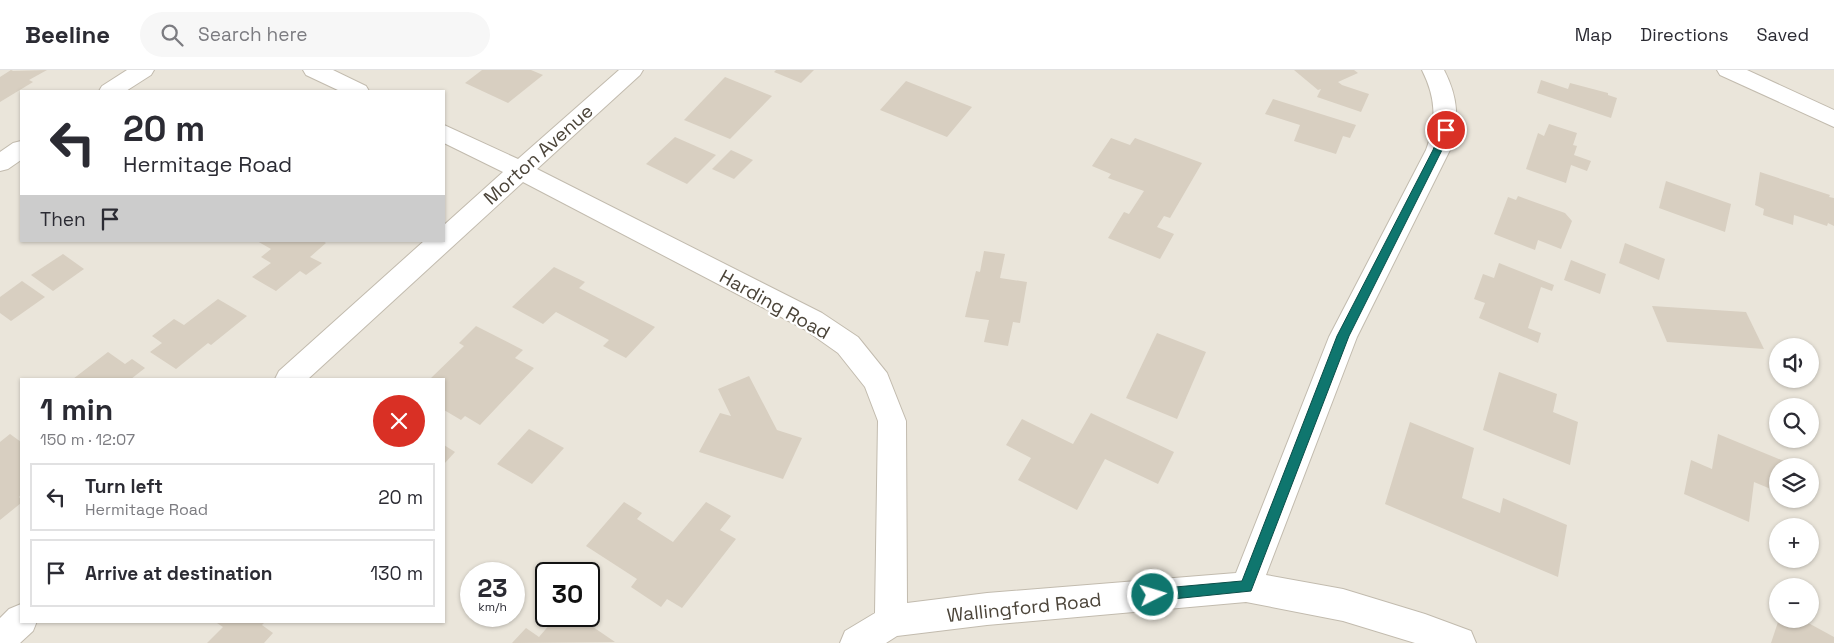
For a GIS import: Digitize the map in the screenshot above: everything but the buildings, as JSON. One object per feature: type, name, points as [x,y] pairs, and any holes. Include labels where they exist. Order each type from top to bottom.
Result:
[{"type":"street","points":[[112,90],[143,70]]},
{"type":"street","points":[[314,70],[356,90]]},
{"type":"street","name":"Morton Avenue","points":[[445,237],[632,70]]},
{"type":"street","points":[[1246,587],[1343,336],[1438,150],[1446,130],[1446,107],[1441,84],[1433,70]]},
{"type":"street","points":[[1728,70],[1834,119]]},
{"type":"street","name":"Harding Road","points":[[445,133],[520,170],[813,321],[848,345],[877,381],[892,421],[891,621]]},
{"type":"street","points":[[0,163],[20,150]]},
{"type":"street","points":[[290,378],[440,242]]},
{"type":"street","name":"Wallingford Road","points":[[857,643],[891,621],[987,609],[1246,587],[1343,605],[1426,630],[1459,643]]},
{"type":"street","points":[[0,640],[20,621]]},
{"type":"shaded area","points":[[0,70],[1834,70],[1834,643],[0,643]]},
{"type":"route","points":[[1153,595],[1246,587],[1343,336],[1438,150],[1446,130]]}]
